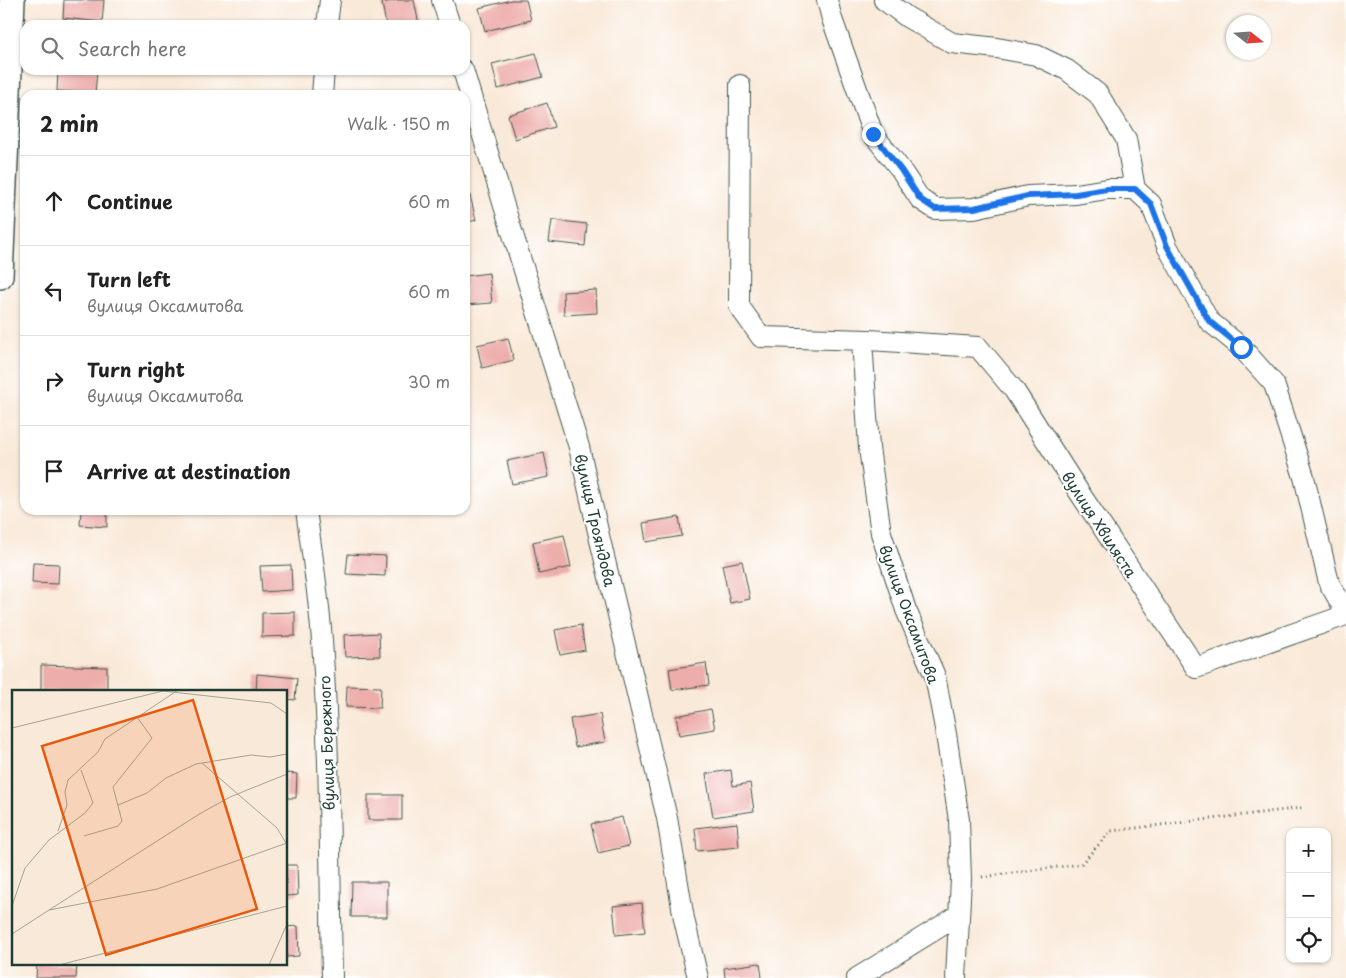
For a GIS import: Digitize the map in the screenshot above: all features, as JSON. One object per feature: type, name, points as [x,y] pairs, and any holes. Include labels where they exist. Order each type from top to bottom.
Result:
[{"type":"street","points":[[0,276],[12,0]]},
{"type":"street","points":[[328,20],[330,0]]},
{"type":"street","points":[[442,0],[448,20]]},
{"type":"street","points":[[828,0],[832,19],[873,134],[901,170],[920,199],[935,209],[974,208],[1028,196],[1076,194],[1107,189],[1135,189]]},
{"type":"street","points":[[884,0],[907,17],[952,44],[997,48],[1036,55],[1067,70],[1098,94],[1126,139],[1135,189],[1151,204],[1167,246],[1209,321],[1241,347],[1274,384],[1304,477],[1329,584],[1346,614]]},
{"type":"street","points":[[322,90],[324,75]]},
{"type":"street","name":"вулиця Трояндова","points":[[465,75],[469,90]]},
{"type":"street","points":[[740,85],[739,306],[761,337],[862,340]]},
{"type":"street","name":"вулиця Трояндова","points":[[470,93],[579,447],[667,818],[684,919],[698,978]]},
{"type":"street","name":"вулиця Хвиляста","points":[[862,340],[978,347],[1014,390],[1084,500],[1196,668],[1346,614]]},
{"type":"street","name":"вулиця Оксамитова","points":[[862,340],[869,448],[881,533],[906,610],[935,676],[959,820],[961,879],[956,978]]},
{"type":"street","name":"вулиця Бережного","points":[[307,515],[322,641],[329,782],[332,978]]},
{"type":"street","points":[[857,978],[959,915]]},
{"type":"path","points":[[961,879],[1081,864],[1111,830],[1302,808]]},
{"type":"building","points":[[64,0],[104,0],[102,20],[63,18]]},
{"type":"building","points":[[396,0],[414,0],[418,20],[385,20],[382,3]]},
{"type":"building","points":[[511,0],[526,0],[531,20],[485,31],[479,8]]},
{"type":"building","points":[[536,53],[543,77],[498,89],[492,64]]},
{"type":"building","points":[[58,75],[97,75],[95,90],[57,90]]},
{"type":"building","points":[[547,103],[554,127],[515,139],[508,115]]},
{"type":"building","points":[[470,195],[476,220],[470,222]]},
{"type":"building","points":[[552,220],[587,224],[585,246],[549,242]]},
{"type":"building","points":[[489,273],[492,303],[470,305],[470,275]]},
{"type":"building","points":[[596,290],[597,313],[564,315],[563,292]]},
{"type":"building","points":[[508,338],[514,360],[482,368],[477,345]]},
{"type":"building","points":[[544,453],[549,477],[512,484],[507,461]]},
{"type":"building","points":[[81,515],[107,515],[107,527],[80,525]]},
{"type":"building","points":[[679,517],[682,536],[646,542],[643,523]]},
{"type":"building","points":[[564,535],[571,567],[539,574],[533,542]]},
{"type":"building","points":[[348,554],[386,556],[385,576],[346,574]]},
{"type":"building","points":[[742,561],[750,599],[730,603],[722,565]]},
{"type":"building","points":[[33,563],[59,564],[58,584],[32,583]]},
{"type":"building","points":[[291,565],[292,590],[262,592],[260,566]]},
{"type":"building","points":[[295,612],[295,636],[262,637],[262,613]]},
{"type":"building","points":[[581,625],[585,650],[560,655],[555,630]]},
{"type":"building","points":[[379,633],[380,656],[345,657],[344,635]]},
{"type":"building","points":[[706,663],[709,685],[672,690],[669,669]]},
{"type":"building","points":[[41,665],[107,667],[107,690],[41,690]]},
{"type":"building","points":[[257,674],[297,678],[295,700],[288,699],[288,690],[256,690]]},
{"type":"building","points":[[347,686],[381,687],[380,708],[346,707]]},
{"type":"building","points":[[711,709],[715,729],[679,735],[676,716]]},
{"type":"building","points":[[600,714],[605,742],[575,747],[570,719]]},
{"type":"building","points":[[731,770],[733,786],[750,783],[754,811],[713,817],[706,774]]},
{"type":"building","points":[[288,773],[297,774],[296,798],[288,798]]},
{"type":"building","points":[[368,795],[402,795],[402,820],[368,820]]},
{"type":"building","points":[[622,817],[629,846],[598,853],[591,824]]},
{"type":"building","points":[[737,823],[739,847],[697,851],[695,828]]},
{"type":"building","points":[[288,865],[297,865],[298,895],[288,896]]},
{"type":"building","points":[[352,882],[387,882],[387,917],[351,917]]},
{"type":"building","points":[[642,903],[645,932],[616,935],[613,906]]},
{"type":"building","points":[[298,926],[299,956],[288,957],[288,927]]},
{"type":"building","points":[[760,963],[762,978],[725,978],[724,968]]},
{"type":"building","points":[[37,966],[77,966],[76,978],[36,978]]},
{"type":"route","points":[[873,134],[901,170],[920,199],[935,209],[974,208],[1028,196],[1076,194],[1107,189],[1135,189],[1151,204],[1167,246],[1209,321],[1241,347]]}]
